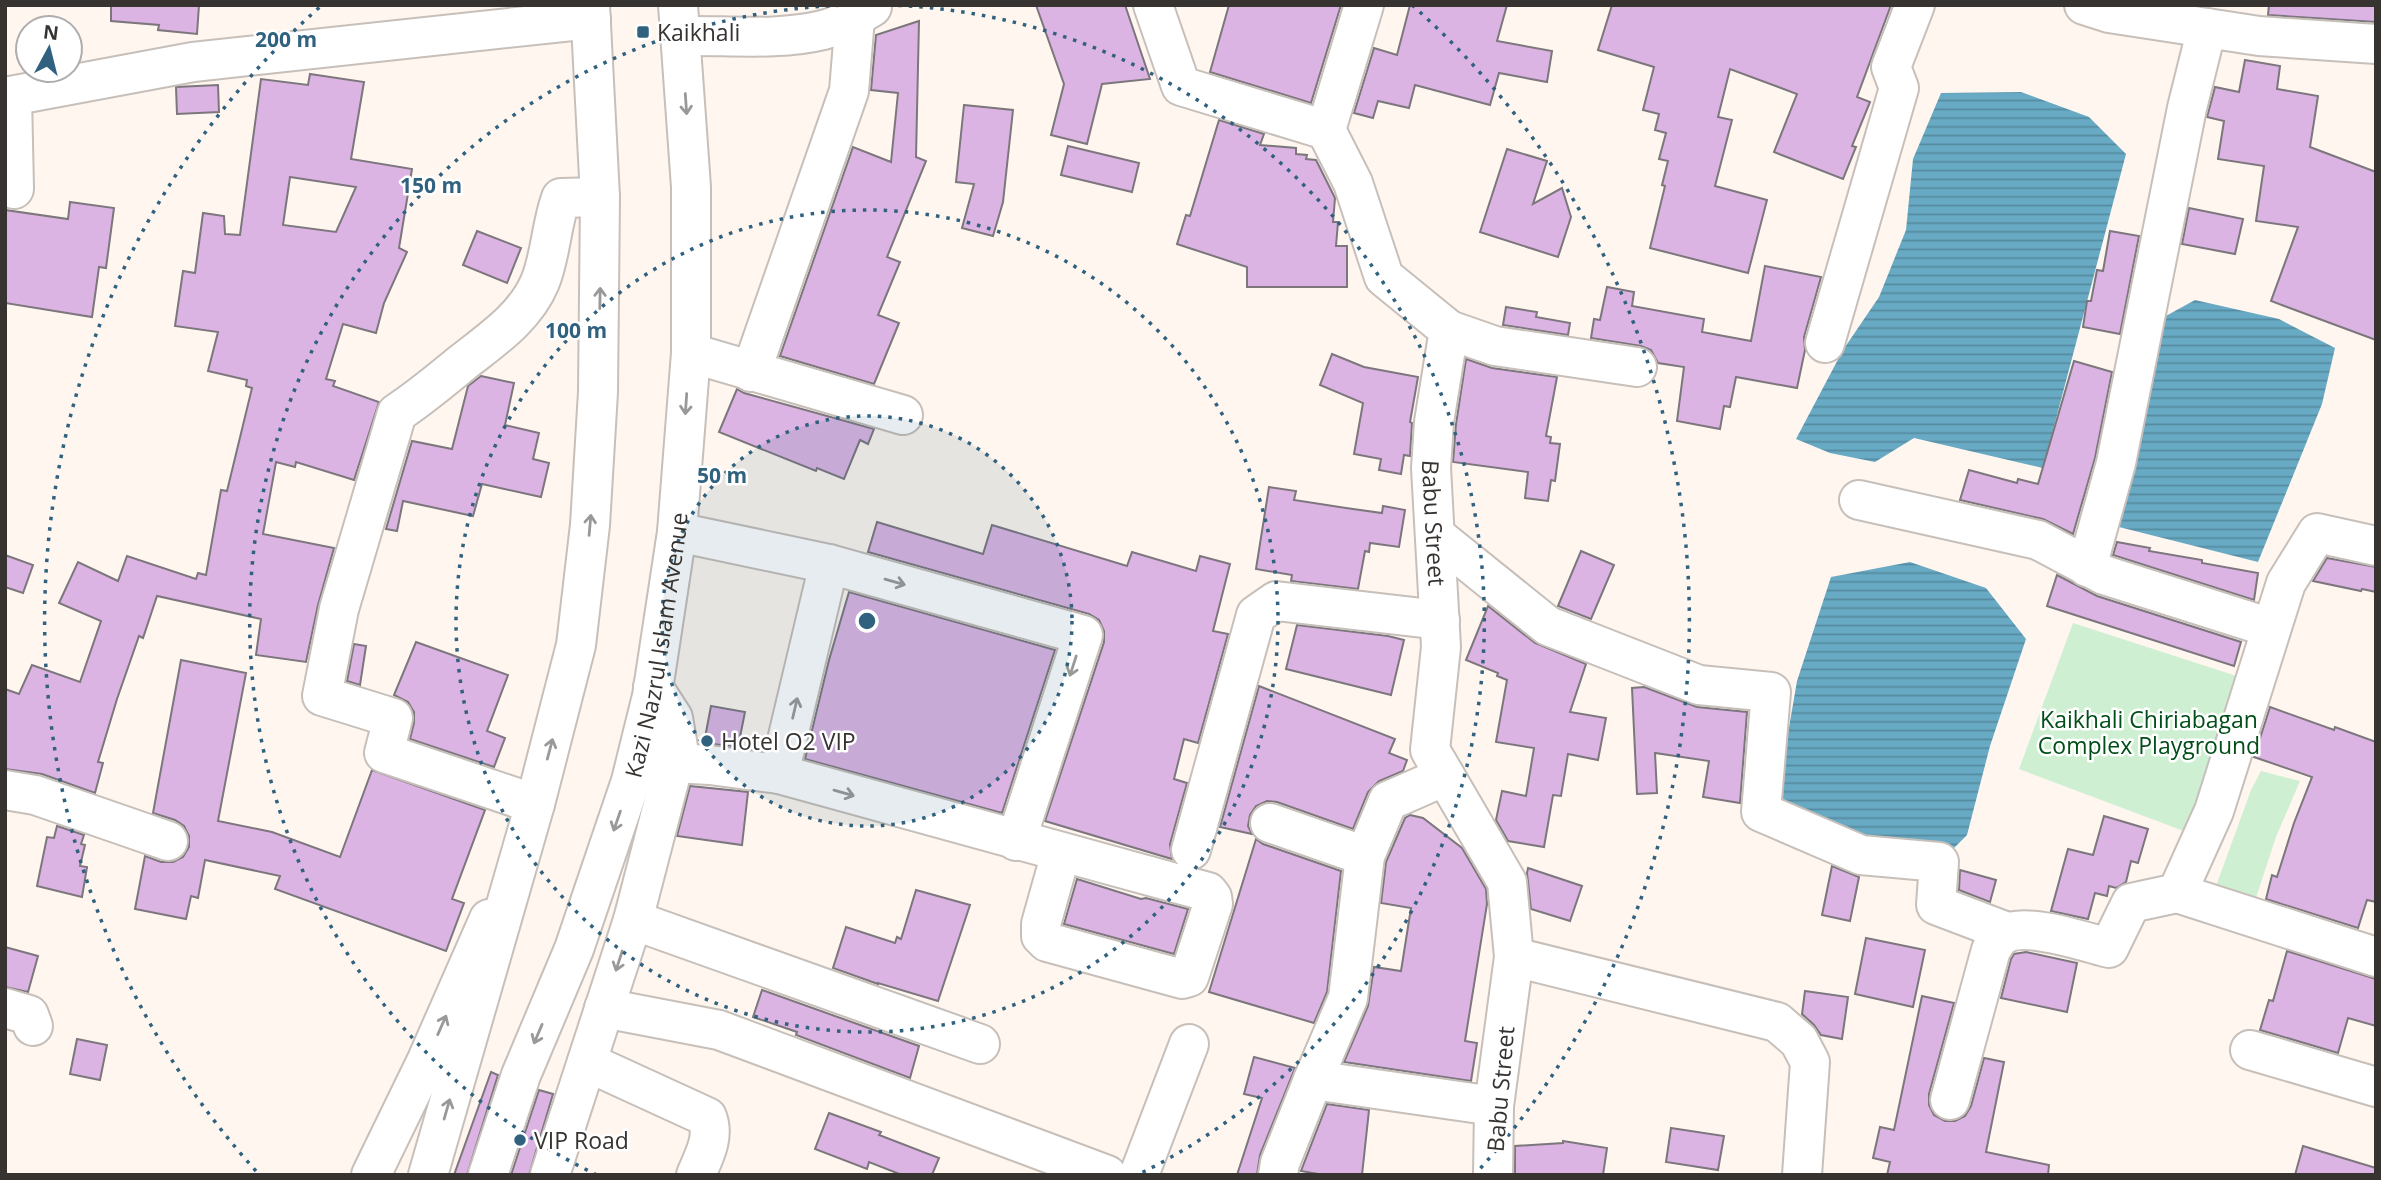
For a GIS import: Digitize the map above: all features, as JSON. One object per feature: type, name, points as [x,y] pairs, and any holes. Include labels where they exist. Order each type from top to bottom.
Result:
[{"type":"street","points":[[1153,5],[1181,86],[1326,130]]},
{"type":"street","points":[[1364,5],[1326,130],[1353,183],[1384,277],[1449,330],[1494,346],[1637,368]]},
{"type":"street","points":[[1825,343],[1899,88],[1891,67],[1915,5]]},
{"type":"street","points":[[2093,7],[2197,20],[2259,36],[2376,44]]},
{"type":"street","points":[[14,189],[9,97],[193,62],[590,12],[600,197],[598,392],[590,525],[576,645],[531,820],[428,1175]]},
{"type":"street","points":[[679,20],[782,35],[843,15],[849,91],[751,372]]},
{"type":"street","name":"Kazi Nazrul Islam Avenue","points":[[488,1175],[520,1075],[574,949],[631,781],[653,687],[677,532],[691,353],[691,187],[679,20]]},
{"type":"street","points":[[2087,567],[2116,463],[2187,108],[2197,20]]},
{"type":"street","points":[[531,820],[384,753],[393,718],[322,696],[339,609],[397,413],[425,394],[508,326],[524,309],[540,283],[561,198],[600,197]]},
{"type":"street","name":"Babu Street","points":[[1449,330],[1434,422],[1431,468],[1441,647],[1430,750],[1507,882],[1514,957],[1494,1106],[1493,1175]]},
{"type":"street","points":[[691,353],[903,415]]},
{"type":"street","points":[[1859,500],[2038,540],[2104,575],[2271,628]]},
{"type":"street","points":[[677,532],[829,564],[1083,635],[1016,841]]},
{"type":"street","points":[[2177,893],[2214,811],[2286,583],[2317,533],[2376,546]]},
{"type":"street","points":[[1435,535],[1548,626],[1699,685],[1771,692],[1761,812],[1861,855],[1939,862],[1936,905],[2007,932],[2038,931],[2109,948],[2131,903],[2177,893],[2376,957]]},
{"type":"street","points":[[779,774],[829,564]]},
{"type":"street","points":[[1191,850],[1256,615],[1276,601],[1440,620]]},
{"type":"street","points":[[550,1175],[633,920],[678,747],[673,718],[653,687]]},
{"type":"street","points":[[674,763],[779,774],[1208,892],[1213,904],[1189,977],[1182,979],[1046,942],[1041,936],[1041,924],[1061,853]]},
{"type":"street","points":[[1278,1175],[1280,1163],[1313,1080],[1348,999],[1365,856],[1388,801],[1445,776]]},
{"type":"street","points":[[5,790],[34,796],[168,841]]},
{"type":"street","points":[[371,1175],[427,1060],[531,820]]},
{"type":"street","points":[[1270,823],[1365,856]]},
{"type":"street","points":[[633,920],[981,1044]]},
{"type":"street","points":[[1950,1100],[1990,950],[2007,932]]},
{"type":"street","points":[[1514,957],[1777,1022],[1799,1041],[1810,1062],[1802,1175]]},
{"type":"street","points":[[604,1008],[719,1030],[1107,1175]]},
{"type":"street","points":[[1139,1175],[1189,1044]]},
{"type":"street","points":[[2250,1051],[2376,1087]]},
{"type":"street","points":[[587,1062],[707,1117],[711,1127],[709,1143],[696,1175]]},
{"type":"street","points":[[1313,1080],[1494,1106]]},
{"type":"green space","name":"Kaikhali Chiriabagan Complex Playground","points":[[2073,623],[2252,681],[2197,836],[2019,769]]},
{"type":"green space","points":[[2261,771],[2300,781],[2276,837],[2252,910],[2212,897],[2251,790]]},
{"type":"water","points":[[2021,92],[2089,117],[2126,154],[2043,468],[1914,438],[1875,462],[1830,453],[1796,439],[1843,350],[1879,297],[1906,230],[1913,159],[1941,93]]},
{"type":"water","points":[[2195,300],[2279,319],[2335,348],[2322,404],[2258,562],[2119,527],[2116,504],[2164,317]]},
{"type":"water","points":[[1910,562],[1986,588],[2026,639],[1990,746],[1967,835],[1953,849],[1870,845],[1776,803],[1797,681],[1831,577]]},
{"type":"building","points":[[111,5],[199,5],[197,34],[158,30],[159,25],[111,21]]},
{"type":"building","points":[[1036,5],[1125,5],[1150,79],[1102,84],[1087,144],[1051,135],[1064,84]]},
{"type":"building","points":[[1229,5],[1341,5],[1311,103],[1210,72]]},
{"type":"building","points":[[1410,5],[1507,5],[1497,41],[1552,51],[1547,82],[1499,73],[1490,105],[1415,85],[1409,108],[1378,101],[1373,118],[1354,113],[1374,48],[1397,55]]},
{"type":"building","points":[[1612,5],[1891,5],[1857,97],[1870,102],[1852,146],[1856,147],[1843,179],[1774,152],[1797,94],[1730,69],[1718,117],[1732,120],[1715,186],[1767,200],[1748,273],[1650,248],[1665,186],[1662,185],[1668,161],[1659,159],[1666,133],[1655,130],[1659,114],[1643,110],[1654,67],[1598,50]]},
{"type":"building","points":[[2269,5],[2376,5],[2376,22],[2268,15]]},
{"type":"building","points":[[919,21],[916,157],[926,161],[887,257],[900,262],[878,315],[899,323],[874,384],[780,356],[853,147],[891,162],[898,93],[871,90],[876,35]]},
{"type":"building","points":[[2245,60],[2280,66],[2277,89],[2318,96],[2310,147],[2376,172],[2376,340],[2271,301],[2298,227],[2256,221],[2264,166],[2218,159],[2224,121],[2207,117],[2215,87],[2239,92]]},
{"type":"building","points":[[310,74],[364,82],[351,159],[412,169],[399,248],[407,252],[384,303],[376,333],[343,324],[326,379],[335,381],[333,386],[379,402],[354,480],[296,462],[295,467],[276,462],[263,534],[334,548],[306,662],[256,655],[261,619],[157,596],[143,638],[139,636],[117,699],[98,762],[103,763],[95,793],[42,774],[5,769],[5,689],[19,694],[32,665],[80,682],[101,621],[59,603],[78,562],[118,581],[127,556],[196,579],[198,573],[206,575],[221,490],[227,491],[252,388],[246,386],[247,380],[208,371],[218,332],[175,326],[183,271],[195,273],[203,213],[224,216],[225,234],[240,235],[261,79],[308,85]],"holes":[[[290,177],[356,187],[336,232],[283,225]]]},
{"type":"building","points":[[218,85],[219,112],[177,114],[176,87]]},
{"type":"building","points":[[964,105],[1013,110],[1003,202],[993,236],[962,228],[974,184],[956,182]]},
{"type":"building","points":[[1219,120],[1264,134],[1260,145],[1296,148],[1296,154],[1307,155],[1306,159],[1316,160],[1335,198],[1333,222],[1338,222],[1336,246],[1347,246],[1347,287],[1247,287],[1247,267],[1177,244],[1186,215],[1190,216]]},
{"type":"building","points":[[1068,146],[1139,163],[1132,192],[1061,175]]},
{"type":"building","points":[[1507,149],[1547,161],[1533,204],[1562,188],[1571,217],[1558,257],[1480,232]]},
{"type":"building","points":[[70,202],[114,208],[106,268],[99,267],[92,317],[5,303],[5,210],[68,219]]},
{"type":"building","points":[[2189,208],[2243,219],[2235,254],[2182,244]]},
{"type":"building","points":[[477,231],[521,248],[507,283],[463,265]]},
{"type":"building","points":[[2110,231],[2139,236],[2120,334],[2083,327],[2087,301],[2091,301],[2097,270],[2103,271]]},
{"type":"building","points":[[1765,266],[1821,277],[1804,337],[1805,350],[1797,388],[1736,377],[1730,407],[1724,406],[1720,429],[1677,421],[1684,367],[1658,363],[1651,350],[1641,346],[1591,338],[1594,319],[1600,320],[1607,287],[1634,292],[1632,306],[1704,319],[1702,332],[1751,341]]},
{"type":"building","points":[[1506,307],[1537,312],[1536,317],[1570,323],[1568,335],[1503,325]]},
{"type":"building","points":[[1332,354],[1364,367],[1418,377],[1410,422],[1410,456],[1404,455],[1401,474],[1379,470],[1381,459],[1354,454],[1363,403],[1320,385]]},
{"type":"building","points":[[1466,359],[1492,368],[1557,377],[1546,436],[1551,437],[1550,443],[1560,444],[1555,481],[1551,480],[1548,501],[1525,498],[1528,472],[1453,462]]},
{"type":"building","points":[[2074,361],[2112,372],[2095,458],[2073,534],[2043,519],[1960,500],[1969,470],[2017,483],[2018,479],[2038,484]]},
{"type":"building","points":[[481,376],[514,383],[505,425],[539,433],[533,459],[549,463],[541,497],[482,484],[473,516],[403,501],[397,531],[386,529],[412,441],[452,449],[468,386]]},
{"type":"building","points":[[737,389],[874,429],[868,444],[860,440],[844,479],[817,468],[816,471],[719,432]]},
{"type":"building","points":[[1269,487],[1296,491],[1294,500],[1382,513],[1383,506],[1405,510],[1399,547],[1370,543],[1369,552],[1365,551],[1358,589],[1291,581],[1292,575],[1256,569]]},
{"type":"building","points":[[877,522],[983,554],[992,525],[1127,566],[1132,552],[1196,571],[1200,556],[1230,564],[1213,631],[1228,634],[1198,743],[1184,739],[1174,779],[1187,783],[1170,844],[1172,859],[1045,821],[1104,642],[1104,631],[1099,620],[1089,614],[868,552]]},
{"type":"building","points":[[2117,542],[2150,548],[2149,551],[2202,560],[2202,563],[2258,573],[2254,600],[2113,555]]},
{"type":"building","points":[[1581,551],[1614,565],[1591,619],[1558,606]]},
{"type":"building","points":[[5,555],[33,565],[23,593],[5,587]]},
{"type":"building","points":[[2327,558],[2376,567],[2376,592],[2313,581]]},
{"type":"building","points":[[2057,575],[2097,596],[2241,642],[2234,666],[2047,606]]},
{"type":"building","points":[[849,592],[1055,650],[1002,813],[805,759]]},
{"type":"building","points":[[1488,606],[1535,643],[1586,664],[1570,712],[1606,718],[1598,760],[1568,754],[1561,796],[1553,795],[1544,847],[1508,841],[1496,820],[1502,791],[1526,796],[1534,748],[1496,742],[1507,680],[1497,676],[1498,673],[1466,660]]},
{"type":"building","points":[[1297,625],[1404,640],[1391,695],[1286,669]]},
{"type":"building","points":[[416,642],[508,675],[487,731],[505,738],[494,767],[410,739],[414,712],[408,702],[394,695]]},
{"type":"building","points":[[354,644],[366,646],[360,685],[347,681]]},
{"type":"building","points":[[181,660],[246,673],[218,821],[272,832],[340,857],[372,770],[485,810],[452,899],[464,903],[446,951],[275,889],[280,876],[205,860],[198,898],[191,896],[186,919],[135,909],[145,856],[161,862],[173,862],[183,857],[189,847],[189,836],[184,826],[153,813]]},
{"type":"building","points":[[1259,686],[1395,739],[1389,753],[1407,760],[1403,771],[1379,781],[1368,792],[1353,829],[1277,802],[1267,801],[1256,806],[1250,815],[1248,826],[1252,834],[1220,827]]},
{"type":"building","points":[[1644,687],[1697,707],[1747,712],[1740,803],[1703,797],[1709,761],[1655,753],[1657,793],[1637,794],[1632,688]]},
{"type":"building","points":[[711,706],[745,712],[738,747],[704,743]]},
{"type":"building","points":[[2270,707],[2376,742],[2376,902],[2367,900],[2358,928],[2266,899],[2272,875],[2277,877],[2312,777],[2254,757]]},
{"type":"building","points":[[690,786],[748,792],[742,845],[677,836]]},
{"type":"building","points":[[1410,815],[1423,818],[1462,848],[1486,889],[1487,904],[1465,1041],[1477,1043],[1471,1081],[1344,1062],[1368,1006],[1374,967],[1401,971],[1411,908],[1381,903],[1386,862],[1405,818]]},
{"type":"building","points":[[2104,816],[2148,829],[2138,863],[2131,861],[2126,882],[2116,888],[2109,886],[2107,896],[2095,893],[2088,919],[2051,911],[2068,849],[2093,855]]},
{"type":"building","points":[[57,826],[84,835],[81,844],[85,845],[80,866],[87,867],[82,897],[37,886],[47,837],[54,838]]},
{"type":"building","points":[[1256,839],[1263,844],[1341,871],[1327,992],[1314,1023],[1209,992]]},
{"type":"building","points":[[1832,866],[1859,877],[1850,921],[1822,915]]},
{"type":"building","points":[[1528,868],[1582,886],[1570,921],[1531,909]]},
{"type":"building","points":[[1960,870],[1996,880],[1990,902],[1959,890]]},
{"type":"building","points":[[1077,879],[1141,899],[1188,909],[1174,954],[1064,924]]},
{"type":"building","points":[[916,890],[970,905],[938,1001],[833,968],[846,927],[895,943],[897,937],[901,939]]},
{"type":"building","points":[[1866,938],[1925,950],[1913,1007],[1855,994]]},
{"type":"building","points":[[5,947],[38,956],[28,992],[5,987]]},
{"type":"building","points":[[2287,951],[2376,979],[2376,1026],[2348,1018],[2338,1053],[2260,1030],[2269,1000],[2273,1001]]},
{"type":"building","points":[[2026,952],[2077,963],[2067,1012],[2001,998],[2011,959],[2014,954]]},
{"type":"building","points":[[762,990],[919,1046],[910,1078],[753,1017]]},
{"type":"building","points":[[1805,991],[1848,997],[1842,1039],[1821,1035],[1802,1014]]},
{"type":"building","points":[[1922,996],[1954,1003],[1929,1094],[1929,1105],[1934,1115],[1945,1121],[1955,1121],[1965,1116],[1971,1106],[1984,1058],[2004,1062],[1986,1152],[2049,1165],[2048,1175],[1887,1175],[1890,1162],[1873,1158],[1880,1127],[1894,1130]]},
{"type":"building","points":[[77,1039],[107,1045],[100,1080],[70,1074]]},
{"type":"building","points":[[1254,1057],[1295,1068],[1260,1155],[1257,1175],[1237,1175],[1262,1098],[1244,1094]]},
{"type":"building","points":[[491,1072],[498,1075],[467,1175],[454,1175]]},
{"type":"building","points":[[539,1090],[553,1094],[529,1175],[511,1175]]},
{"type":"building","points":[[1327,1104],[1369,1110],[1362,1175],[1324,1175],[1301,1171]]},
{"type":"building","points":[[829,1113],[881,1132],[879,1135],[939,1158],[932,1175],[902,1175],[869,1162],[867,1169],[815,1149]]},
{"type":"building","points":[[1671,1128],[1724,1136],[1718,1170],[1666,1162]]},
{"type":"building","points":[[1563,1141],[1607,1148],[1603,1175],[1515,1175],[1515,1146]]},
{"type":"building","points":[[2303,1146],[2376,1168],[2376,1175],[2295,1175]]},
{"type":"place","name":"Kaikhali","points":[[643,32]]},
{"type":"place","name":"Hotel O2 VIP","points":[[707,741]]},
{"type":"place","name":"VIP Road","points":[[520,1140]]}]
